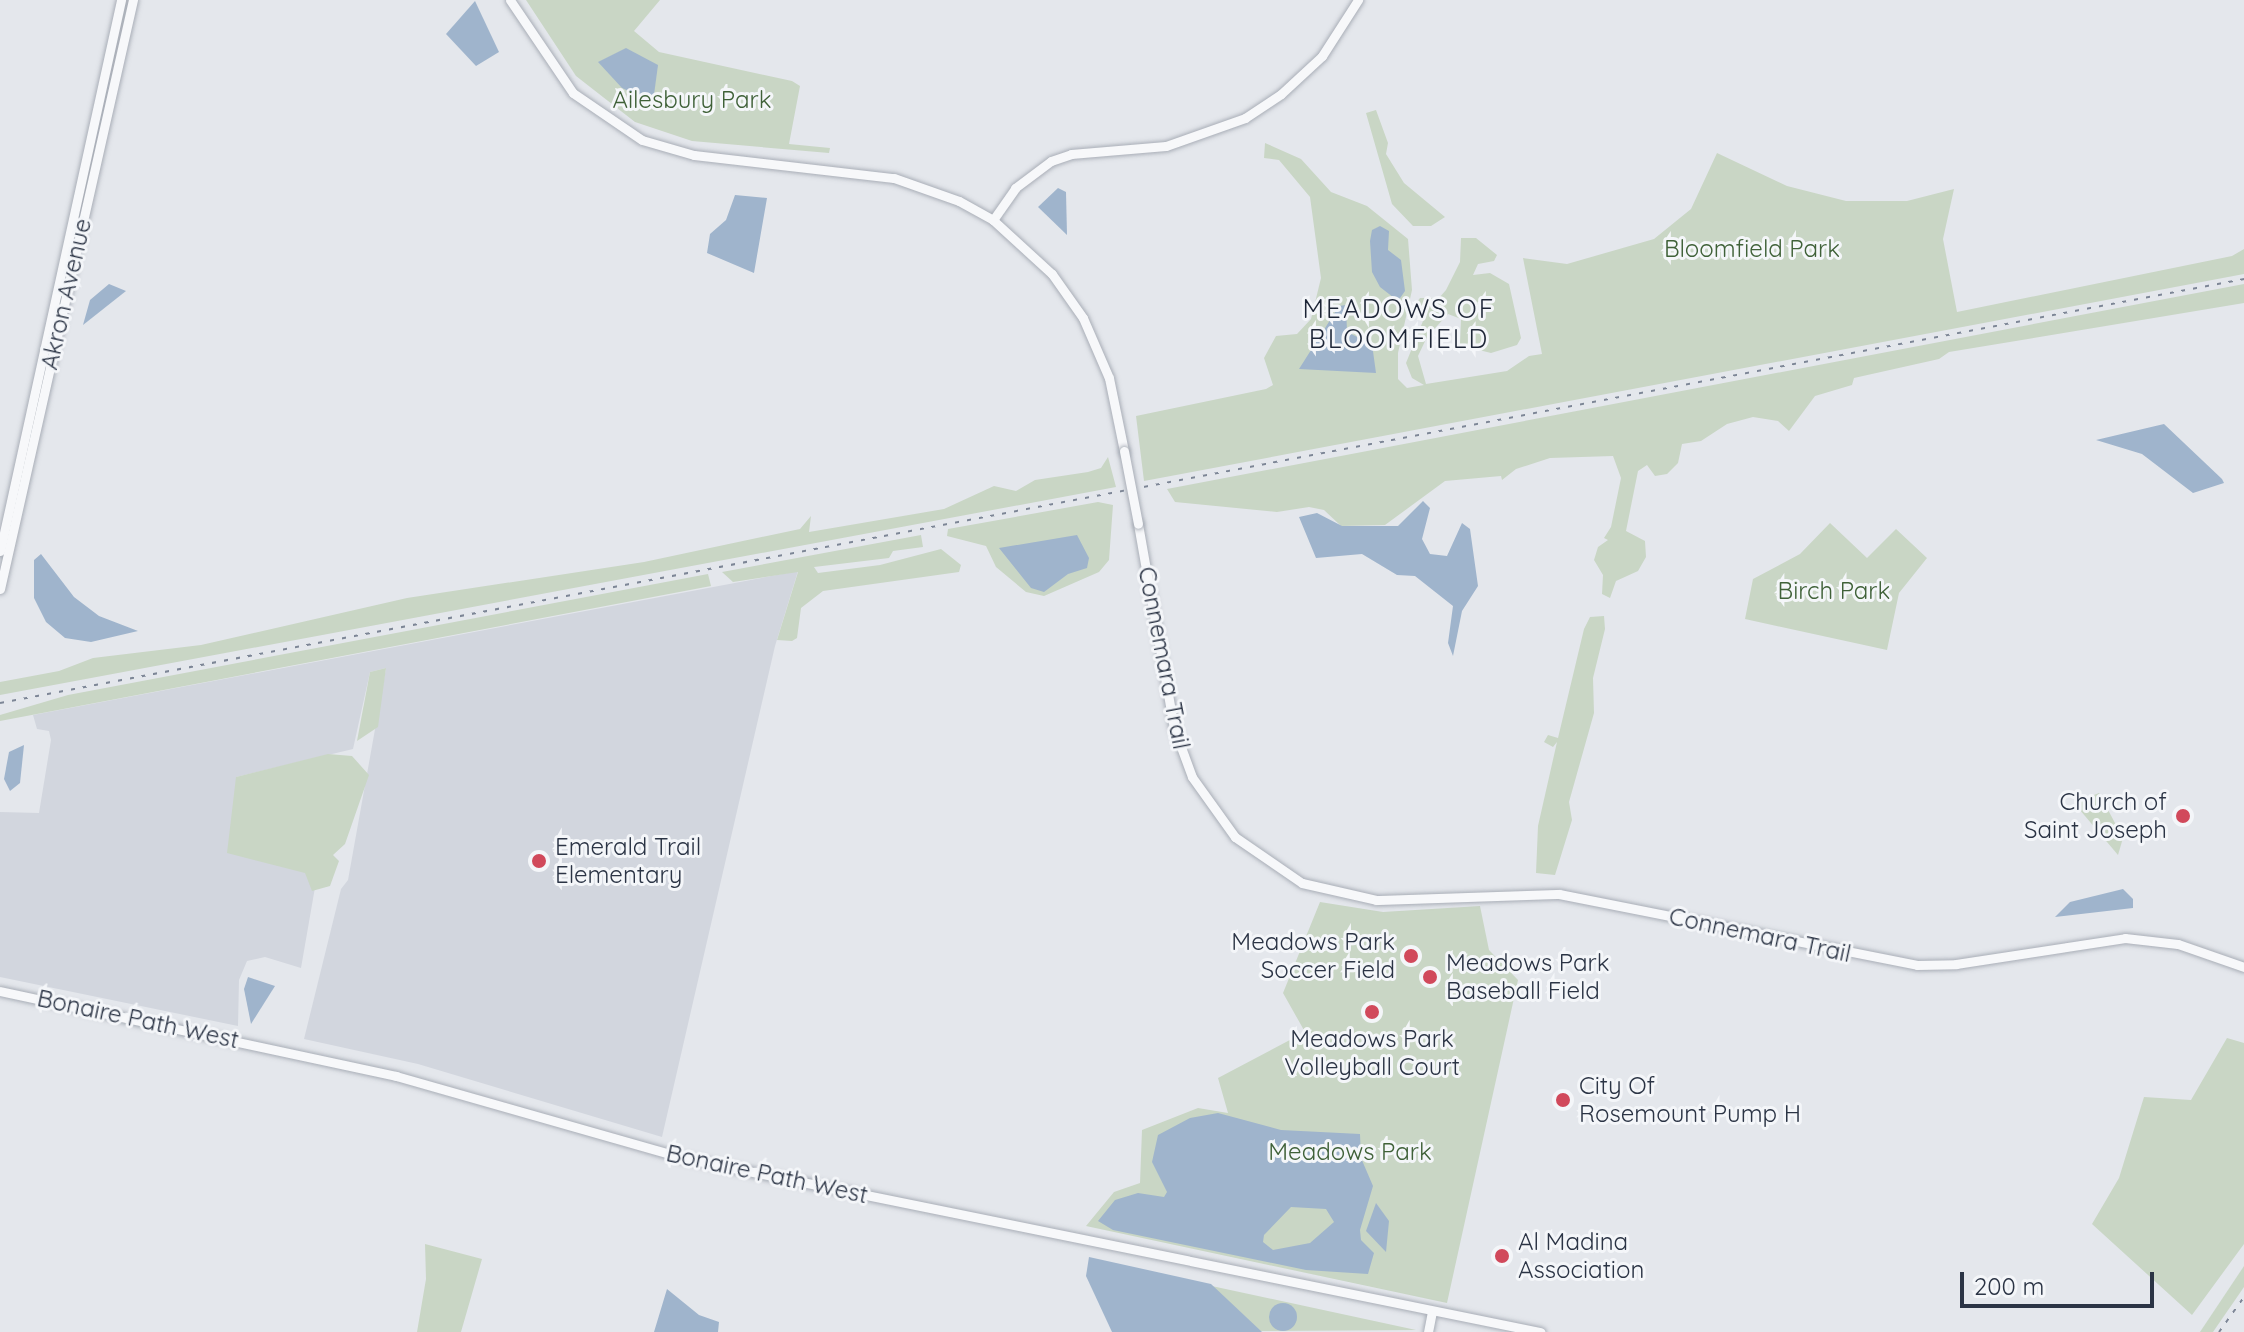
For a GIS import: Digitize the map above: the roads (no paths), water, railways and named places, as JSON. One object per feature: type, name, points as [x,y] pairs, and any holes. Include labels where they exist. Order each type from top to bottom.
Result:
[{"type":"street","name":"Akron Avenue","points":[[0,551],[121,0]]},
{"type":"street","name":"Akron Avenue","points":[[0,589],[133,0]]},
{"type":"street","name":"Connemara Trail","points":[[510,0],[573,93],[642,140],[694,155],[894,178],[940,193],[993,220],[1035,256],[1083,318],[1109,378],[1174,728],[1192,777],[1235,837],[1302,883],[1376,900],[1518,891],[1559,894],[1917,965],[1956,964],[2125,938],[2189,946],[2244,967]]},
{"type":"street","points":[[993,220],[1015,188],[1051,161],[1071,154],[1175,144],[1257,111],[1322,56],[1358,0]]},
{"type":"street","name":"Bonaire Path West","points":[[0,991],[411,1080],[684,1158],[1540,1332]]},
{"type":"street","points":[[1428,1332],[1432,1311]]},
{"type":"water","points":[[475,1],[499,52],[476,66],[446,34]]},
{"type":"water","points":[[626,48],[658,65],[653,102],[622,88],[598,62]]},
{"type":"water","points":[[1058,188],[1066,192],[1067,235],[1038,207]]},
{"type":"water","points":[[735,195],[767,198],[754,273],[707,253],[710,234],[726,220]]},
{"type":"water","points":[[1380,226],[1389,231],[1388,250],[1401,260],[1405,291],[1398,301],[1380,287],[1372,272],[1370,241],[1372,230]]},
{"type":"water","points":[[109,284],[126,291],[83,325],[90,300]]},
{"type":"water","points":[[1346,305],[1347,332],[1372,344],[1376,373],[1299,369],[1339,306]]},
{"type":"water","points":[[2164,424],[2224,483],[2193,493],[2142,454],[2096,440]]},
{"type":"water","points":[[1423,501],[1430,508],[1422,539],[1430,554],[1447,556],[1462,523],[1470,529],[1478,586],[1462,611],[1453,656],[1448,643],[1453,606],[1415,576],[1397,575],[1362,554],[1316,558],[1299,517],[1317,513],[1342,526],[1398,526]]},
{"type":"water","points":[[1077,535],[1089,558],[1087,568],[1068,574],[1044,592],[1031,588],[999,548]]},
{"type":"water","points":[[41,554],[74,597],[99,616],[138,631],[91,642],[65,638],[46,622],[34,598],[34,560]]},
{"type":"water","points":[[24,745],[20,783],[10,791],[4,779],[9,752]]},
{"type":"water","points":[[2123,889],[2133,899],[2133,908],[2055,917],[2070,902]]},
{"type":"water","points":[[248,977],[275,986],[251,1024],[244,989]]},
{"type":"water","points":[[1218,1113],[1281,1130],[1360,1134],[1361,1158],[1373,1186],[1360,1230],[1361,1240],[1374,1253],[1368,1274],[1306,1270],[1113,1230],[1098,1221],[1115,1200],[1138,1193],[1164,1197],[1167,1192],[1152,1162],[1158,1135],[1190,1118]],"holes":[[[1291,1207],[1326,1209],[1334,1222],[1310,1243],[1273,1250],[1263,1242],[1264,1235]]]},
{"type":"water","points":[[1376,1203],[1389,1221],[1386,1252],[1366,1231]]},
{"type":"water","points":[[1089,1257],[1211,1284],[1262,1332],[1112,1332],[1086,1276]]},
{"type":"water","points":[[667,1289],[699,1315],[719,1322],[718,1332],[654,1332]]},
{"type":"water","points":[[1283,1303],[1293,1307],[1297,1317],[1293,1327],[1283,1331],[1273,1327],[1269,1317],[1273,1307]]},
{"type":"railway","points":[[0,703],[2244,279]]},
{"type":"railway","points":[[2219,1332],[2244,1297]]},
{"type":"place","name":"Church of Saint Joseph","points":[[2183,816]]},
{"type":"place","name":"Emerald Trail Elementary","points":[[539,861]]},
{"type":"place","name":"Meadows Park Soccer Field","points":[[1411,956]]},
{"type":"place","name":"Meadows Park Baseball Field","points":[[1430,977]]},
{"type":"place","name":"Meadows Park Volleyball Court","points":[[1372,1012]]},
{"type":"place","name":"City Of Rosemount Pump H","points":[[1563,1100]]},
{"type":"place","name":"Al Madina Association","points":[[1502,1256]]},
{"type":"district","name":"MEADOWS OF BLOOMFIELD","points":[[1399,324]]},
{"type":"park label","name":"Ailesbury Park","points":[[692,100]]},
{"type":"park label","name":"Bloomfield Park","points":[[1752,249]]},
{"type":"park label","name":"Birch Park","points":[[1834,591]]},
{"type":"park label","name":"Meadows Park","points":[[1350,1152]]}]
